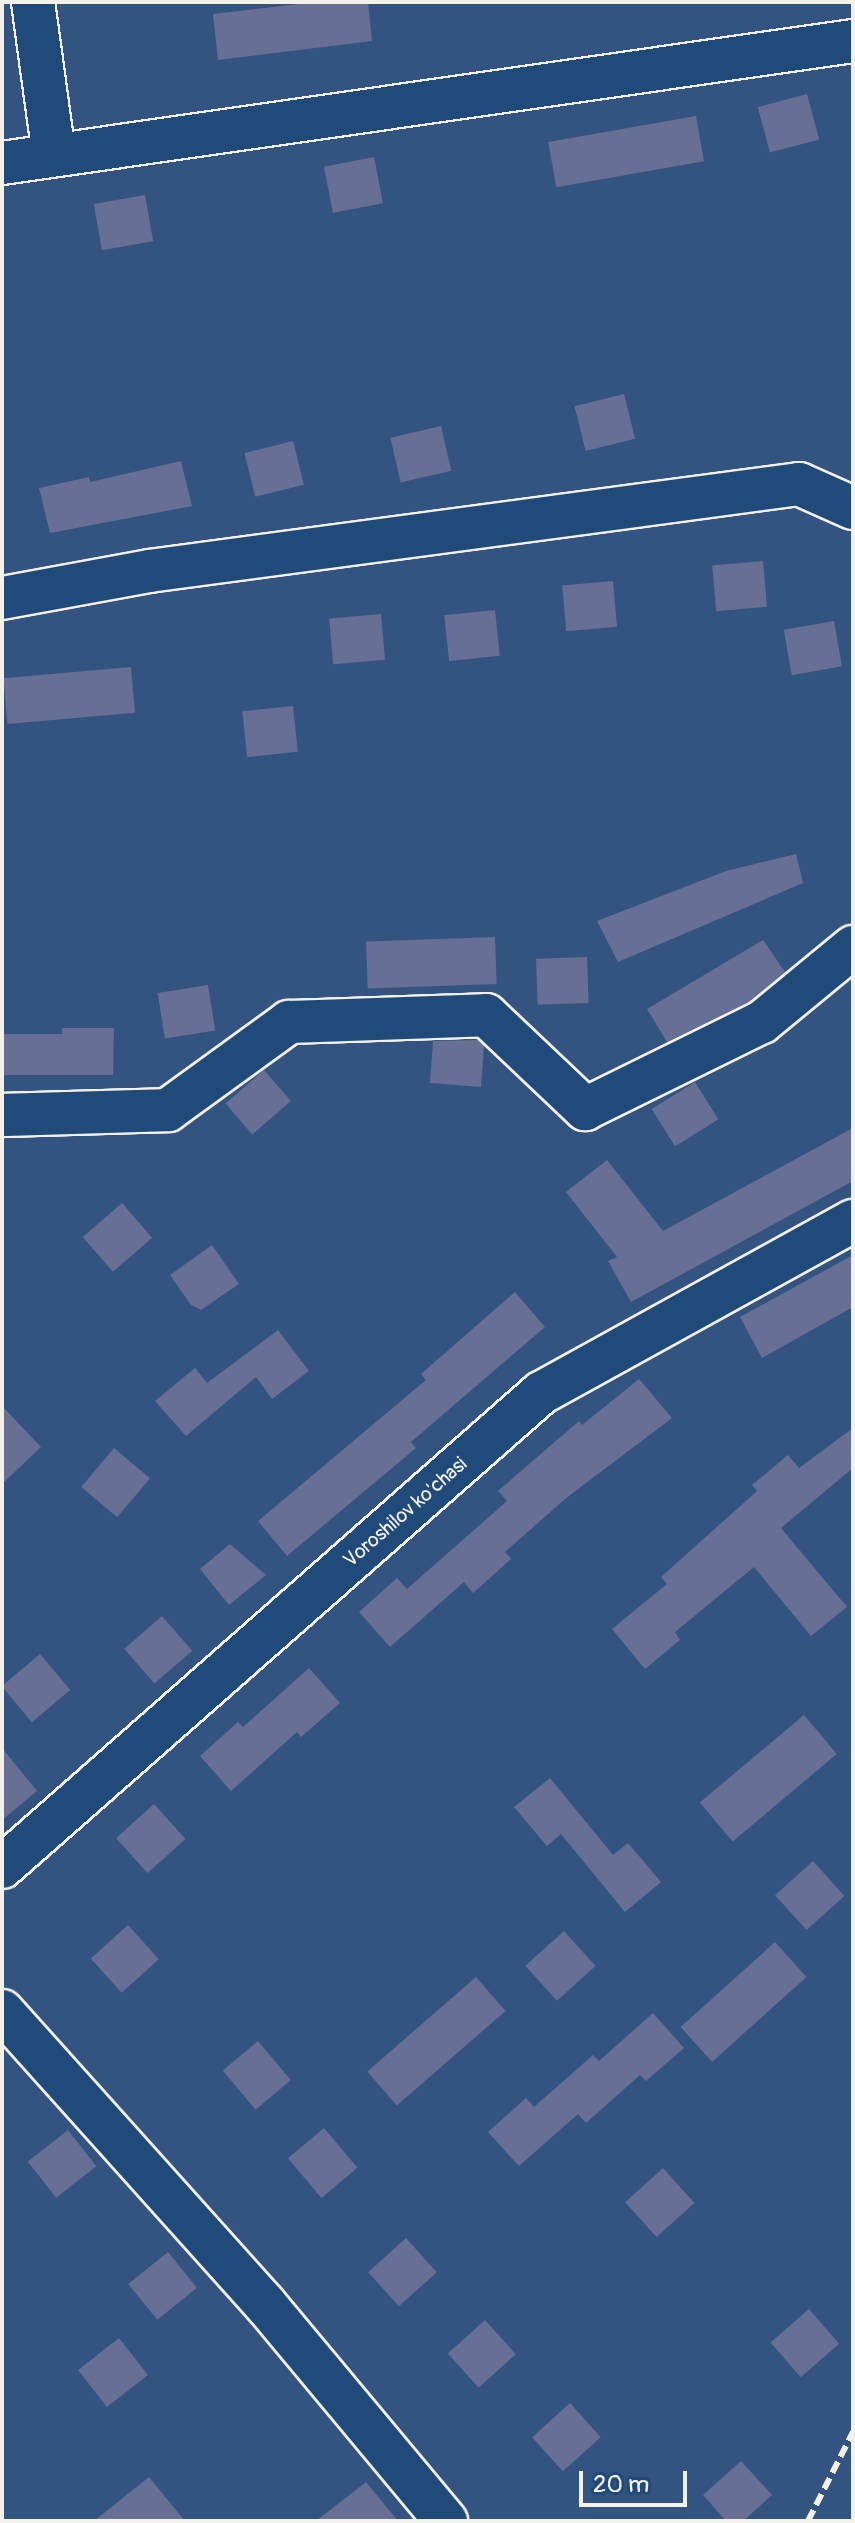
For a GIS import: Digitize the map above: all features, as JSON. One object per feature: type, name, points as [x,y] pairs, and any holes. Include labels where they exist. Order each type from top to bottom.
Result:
[{"type":"street","points":[[33,2],[54,156]]},
{"type":"street","points":[[2,163],[853,41]]},
{"type":"street","points":[[2,598],[149,571],[799,484],[853,508]]},
{"type":"street","points":[[2,1115],[168,1110],[289,1022],[486,1015],[585,1109],[762,1022],[853,947]]},
{"type":"street","name":"Voroshilov ko'chasi","points":[[2,1867],[541,1393],[853,1221]]},
{"type":"street","points":[[2,2011],[265,2304],[446,2521]]},
{"type":"building","points":[[315,2],[368,2],[372,41],[218,60],[213,14]]},
{"type":"building","points":[[807,94],[819,139],[770,153],[758,107]]},
{"type":"building","points":[[696,116],[704,161],[556,187],[548,142]]},
{"type":"building","points":[[374,157],[383,203],[333,213],[324,167]]},
{"type":"building","points":[[145,195],[153,241],[102,250],[94,204]]},
{"type":"building","points":[[624,394],[635,439],[586,451],[575,406]]},
{"type":"building","points":[[441,426],[451,471],[401,483],[390,438]]},
{"type":"building","points":[[293,441],[304,485],[255,497],[244,453]]},
{"type":"building","points":[[181,461],[192,506],[50,533],[39,488],[89,477],[90,482]]},
{"type":"building","points":[[763,561],[767,607],[716,611],[712,565]]},
{"type":"building","points":[[613,581],[617,627],[566,631],[562,585]]},
{"type":"building","points":[[495,610],[500,656],[449,661],[444,615]]},
{"type":"building","points":[[381,614],[385,660],[333,664],[329,619]]},
{"type":"building","points":[[834,621],[842,666],[792,675],[784,630]]},
{"type":"building","points":[[131,667],[135,713],[7,724],[3,678]]},
{"type":"building","points":[[293,706],[298,752],[247,757],[242,711]]},
{"type":"building","points":[[796,854],[803,883],[618,962],[597,921],[726,871]]},
{"type":"building","points":[[495,937],[497,984],[368,988],[366,942]]},
{"type":"building","points":[[763,940],[785,972],[749,1002],[667,1042],[647,1009]]},
{"type":"building","points":[[587,957],[589,1003],[538,1005],[536,959]]},
{"type":"building","points":[[208,985],[215,1030],[165,1038],[158,993]]},
{"type":"building","points":[[62,1028],[114,1028],[113,1075],[2,1075],[2,1034],[62,1034]]},
{"type":"building","points":[[478,1040],[484,1046],[481,1087],[430,1083],[433,1041]]},
{"type":"building","points":[[264,1070],[291,1101],[252,1134],[226,1103]]},
{"type":"building","points":[[695,1082],[718,1119],[675,1146],[652,1109]]},
{"type":"building","points":[[853,1128],[853,1181],[631,1302],[608,1261],[617,1257],[566,1192],[607,1160],[663,1231]]},
{"type":"building","points":[[122,1203],[152,1238],[113,1272],[83,1237]]},
{"type":"building","points":[[212,1245],[239,1284],[201,1310],[191,1305],[170,1275]]},
{"type":"building","points":[[853,1255],[853,1307],[762,1358],[740,1317]]},
{"type":"building","points":[[515,1292],[545,1327],[411,1442],[416,1448],[287,1556],[258,1521],[426,1380],[421,1374]]},
{"type":"building","points":[[278,1330],[309,1371],[272,1399],[256,1377],[186,1436],[155,1401],[195,1368],[207,1383]]},
{"type":"building","points":[[639,1379],[672,1418],[565,1499],[505,1552],[511,1559],[473,1593],[464,1582],[390,1647],[359,1612],[397,1578],[407,1589],[507,1501],[498,1491],[579,1421],[582,1425]]},
{"type":"building","points":[[2,1406],[41,1447],[2,1484]]},
{"type":"building","points":[[853,1428],[853,1468],[781,1528],[847,1607],[811,1636],[754,1567],[675,1632],[680,1640],[645,1669],[612,1629],[667,1584],[661,1577],[757,1491],[752,1485],[788,1455],[799,1468]]},
{"type":"building","points":[[114,1448],[150,1478],[117,1517],[81,1487]]},
{"type":"building","points":[[230,1544],[266,1575],[229,1605],[200,1569]]},
{"type":"building","points":[[162,1616],[192,1651],[154,1684],[124,1649]]},
{"type":"building","points":[[40,1654],[70,1690],[32,1722],[2,1686]]},
{"type":"building","points":[[309,1668],[340,1703],[301,1737],[297,1732],[231,1791],[200,1756],[238,1722],[243,1727]]},
{"type":"building","points":[[804,1715],[837,1754],[733,1841],[700,1802]]},
{"type":"building","points":[[2,1748],[37,1791],[2,1820]]},
{"type":"building","points":[[550,1778],[613,1855],[628,1843],[661,1882],[625,1912],[561,1834],[547,1846],[514,1807]]},
{"type":"building","points":[[154,1804],[185,1839],[148,1873],[116,1838]]},
{"type":"building","points":[[813,1861],[844,1896],[807,1930],[775,1895]]},
{"type":"building","points":[[128,1925],[159,1959],[122,1993],[91,1958]]},
{"type":"building","points":[[564,1931],[595,1966],[557,2001],[525,1966]]},
{"type":"building","points":[[775,1942],[806,1977],[712,2062],[681,2027]]},
{"type":"building","points":[[476,1977],[506,2011],[397,2105],[367,2071]]},
{"type":"building","points":[[653,2013],[684,2048],[646,2081],[640,2075],[586,2123],[578,2114],[519,2166],[488,2132],[526,2098],[534,2107],[593,2055],[599,2061]]},
{"type":"building","points":[[258,2041],[291,2080],[256,2110],[223,2071]]},
{"type":"building","points":[[324,2128],[357,2168],[321,2198],[288,2158]]},
{"type":"building","points":[[68,2130],[96,2166],[56,2198],[28,2161]]},
{"type":"building","points":[[663,2168],[694,2203],[657,2237],[625,2202]]},
{"type":"building","points":[[406,2238],[437,2272],[399,2306],[368,2272]]},
{"type":"building","points":[[168,2252],[197,2288],[157,2320],[128,2284]]},
{"type":"building","points":[[809,2309],[839,2344],[801,2377],[771,2342]]},
{"type":"building","points":[[485,2320],[516,2354],[479,2388],[448,2353]]},
{"type":"building","points":[[119,2338],[148,2375],[107,2407],[78,2370]]},
{"type":"building","points":[[570,2403],[601,2437],[563,2471],[532,2437]]},
{"type":"building","points":[[741,2461],[772,2495],[743,2521],[726,2521],[703,2495]]},
{"type":"building","points":[[149,2477],[185,2521],[94,2521]]},
{"type":"building","points":[[366,2482],[398,2521],[316,2521]]},
{"type":"railway","points":[[808,2521],[853,2432]]}]
